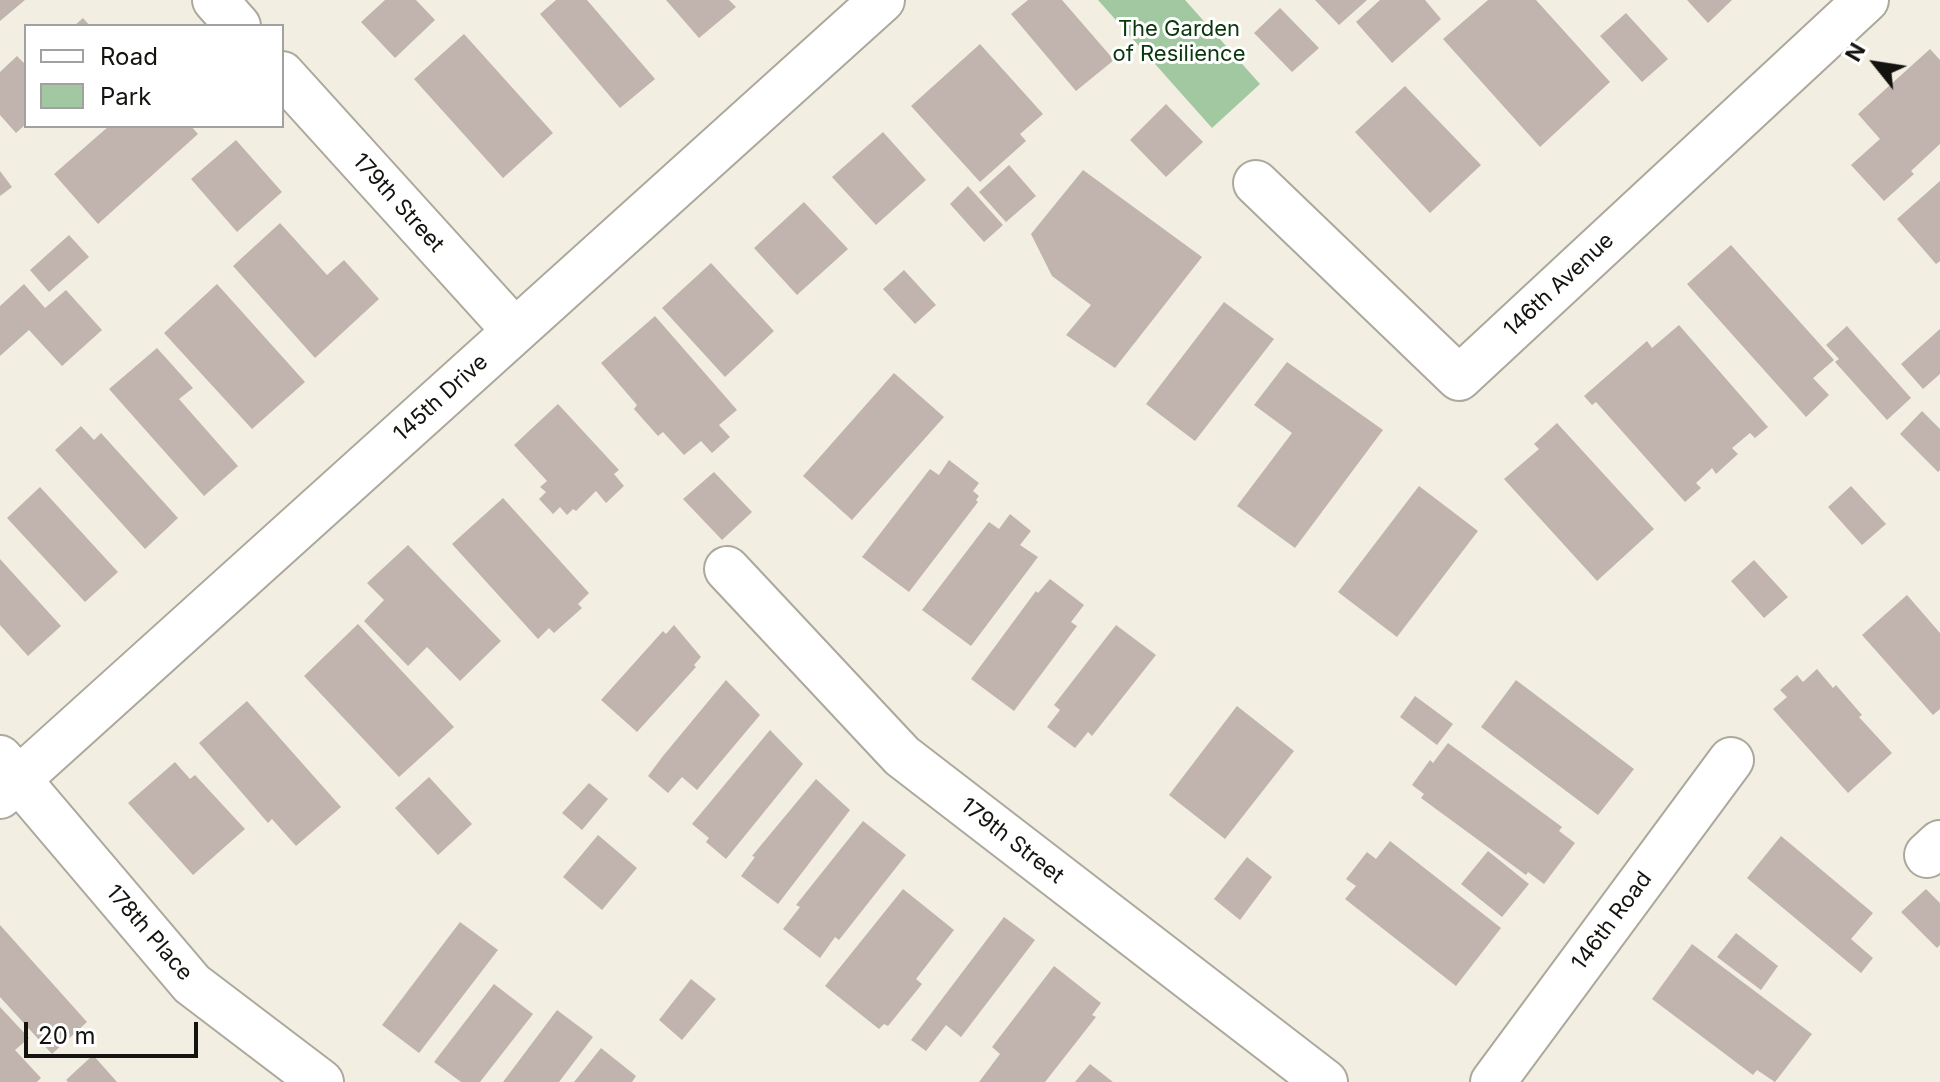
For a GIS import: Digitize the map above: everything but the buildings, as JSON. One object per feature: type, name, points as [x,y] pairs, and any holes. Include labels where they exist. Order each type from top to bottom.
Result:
[{"type":"street","points":[[215,0],[236,24]]},
{"type":"street","name":"145th Drive","points":[[6,778],[515,331],[882,0]]},
{"type":"street","name":"146th Avenue","points":[[1256,183],[1459,378],[1866,0]]},
{"type":"street","name":"179th Street","points":[[284,76],[515,331]]},
{"type":"street","name":"179th Street","points":[[727,569],[902,756],[1325,1082]]},
{"type":"street","name":"146th Road","points":[[1493,1082],[1731,760]]},
{"type":"street","name":"178th Place","points":[[6,778],[192,984],[321,1082]]},
{"type":"green space","name":"The Garden of Resilience","points":[[1098,0],[1185,0],[1260,84],[1212,128]]}]
